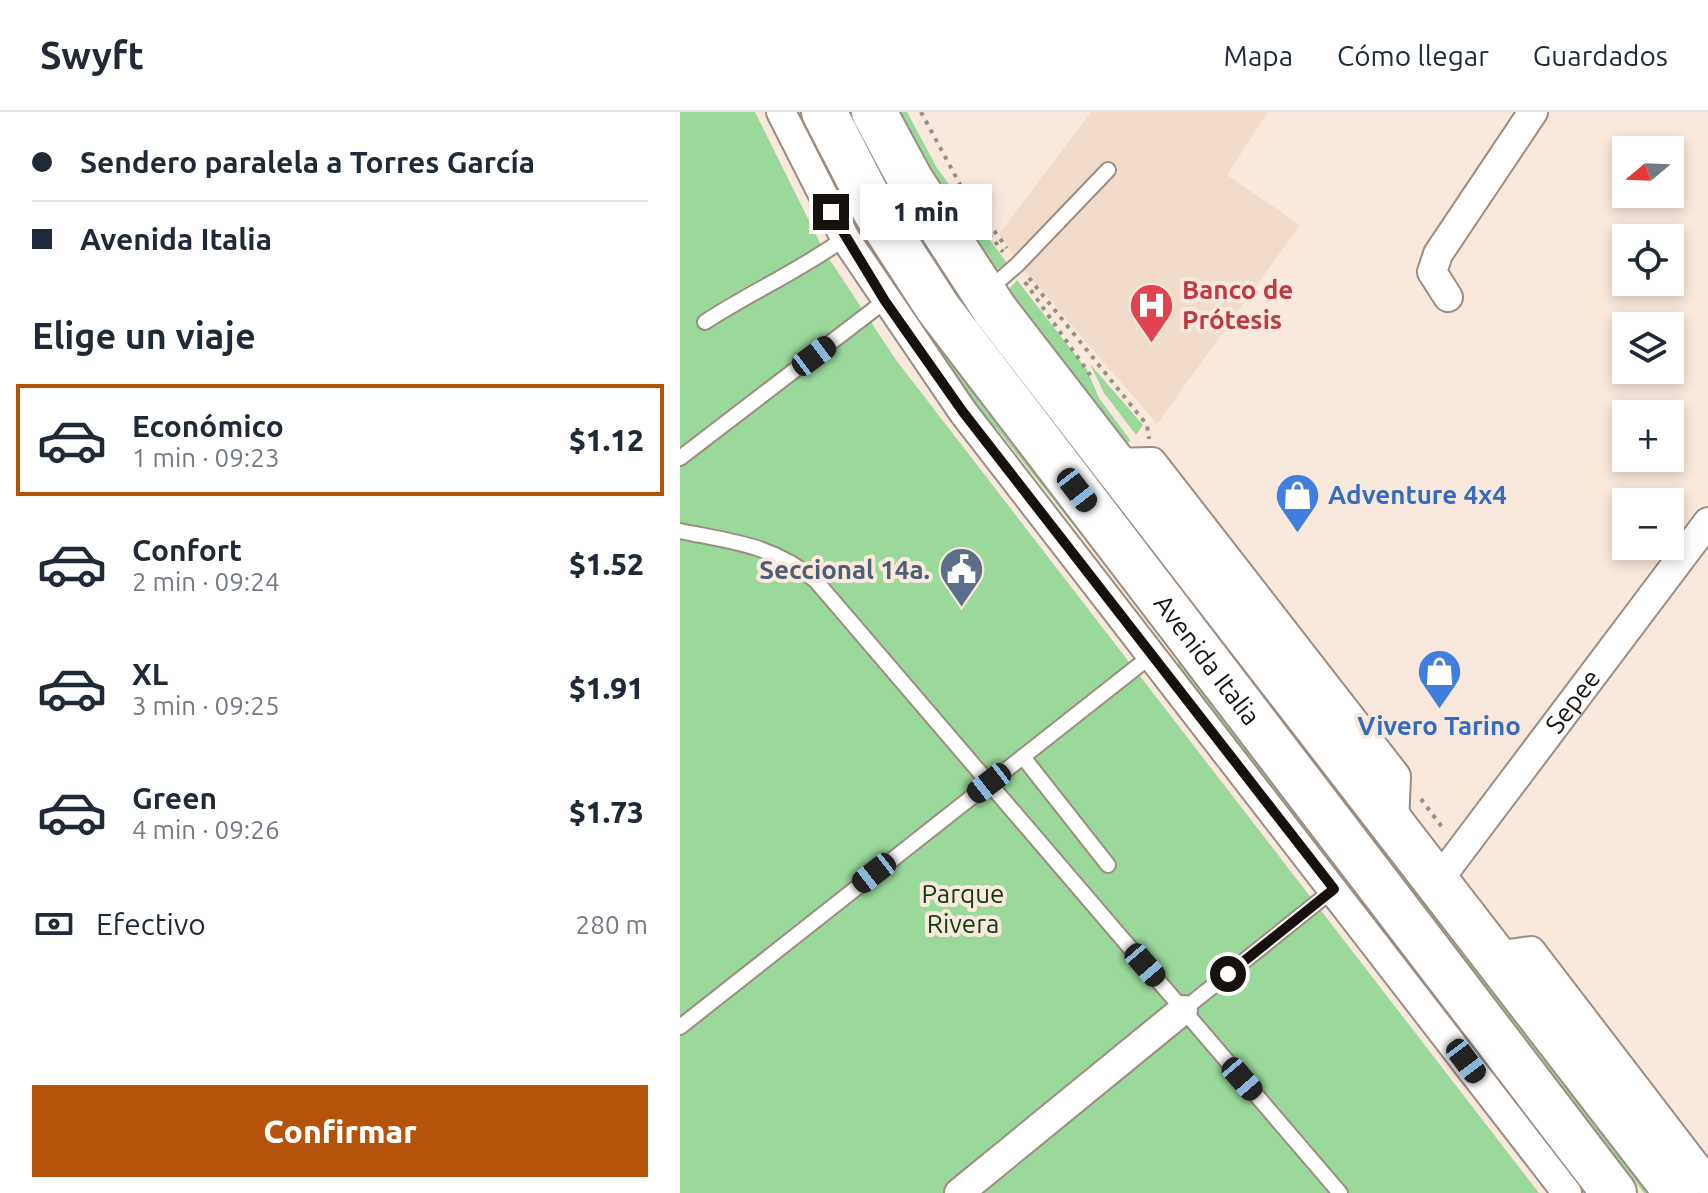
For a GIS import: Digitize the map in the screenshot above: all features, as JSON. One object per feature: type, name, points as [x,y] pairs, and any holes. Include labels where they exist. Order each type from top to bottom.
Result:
[{"type":"main road","name":"Avenida Italia","points":[[824,112],[875,211],[938,308],[1168,641],[1614,1193]]},
{"type":"main road","name":"Avenida Italia","points":[[874,112],[910,179],[1006,275],[1132,463],[1394,826],[1677,1193]]},
{"type":"street","name":"Avenida Italia","points":[[781,112],[845,238],[963,412],[1168,641],[1334,889],[1567,1193]]},
{"type":"street","points":[[1448,297],[1432,272],[1438,254],[1533,112]]},
{"type":"street","name":"Sepee","points":[[1437,882],[1708,522]]},
{"type":"street","points":[[1495,956],[1531,951],[1708,1182]]},
{"type":"street","points":[[959,1193],[1183,1010]]},
{"type":"lane","points":[[1006,275],[1108,170]]},
{"type":"lane","points":[[705,322],[759,288],[818,258],[845,238]]},
{"type":"lane","points":[[680,458],[885,301]]},
{"type":"lane","points":[[680,531],[763,548],[793,561],[816,581],[1340,1193]]},
{"type":"lane","points":[[680,1027],[1168,641]]},
{"type":"lane","points":[[1023,757],[1108,865]]},
{"type":"lane","points":[[1183,1010],[1334,889]]},
{"type":"path","points":[[913,112],[925,136]]},
{"type":"path","points":[[921,112],[1006,275],[1147,425],[1132,463]]},
{"type":"path","points":[[942,170],[1006,275],[1088,366],[1097,386]]},
{"type":"shaded area","name":"Banco de Prótesis","points":[[1091,112],[1268,112],[1227,175],[1300,225],[1157,424],[1019,264],[999,234]]},
{"type":"green space","name":"Parque Rivera","points":[[680,112],[755,112],[824,251],[896,360],[1539,1193],[680,1193]]},
{"type":"green space","points":[[796,112],[802,112],[1158,632],[997,429],[971,410],[857,229]]},
{"type":"green space","points":[[844,112],[855,112],[1656,1193],[1644,1193],[1013,377],[918,245]]},
{"type":"green space","points":[[898,112],[907,112],[937,168],[1007,263],[994,271],[937,183]]},
{"type":"green space","points":[[1017,280],[1087,370],[1099,398],[1131,441],[1124,443],[1010,294],[1009,289]]},
{"type":"green space","points":[[1090,364],[1143,425],[1136,435],[1104,393]]},
{"type":"green space","points":[[1178,656],[1596,1193],[1584,1193],[1178,666]]},
{"type":"place","name":"Banco de Prótesis","points":[[1151,344]]},
{"type":"place","name":"Adventure 4x4","points":[[1297,534]]},
{"type":"place","name":"Seccional 14a.","points":[[961,609]]},
{"type":"place","name":"Vivero Tarino","points":[[1439,710]]},
{"type":"route","points":[[831,212],[885,301],[963,412],[1334,889],[1228,974]]}]
